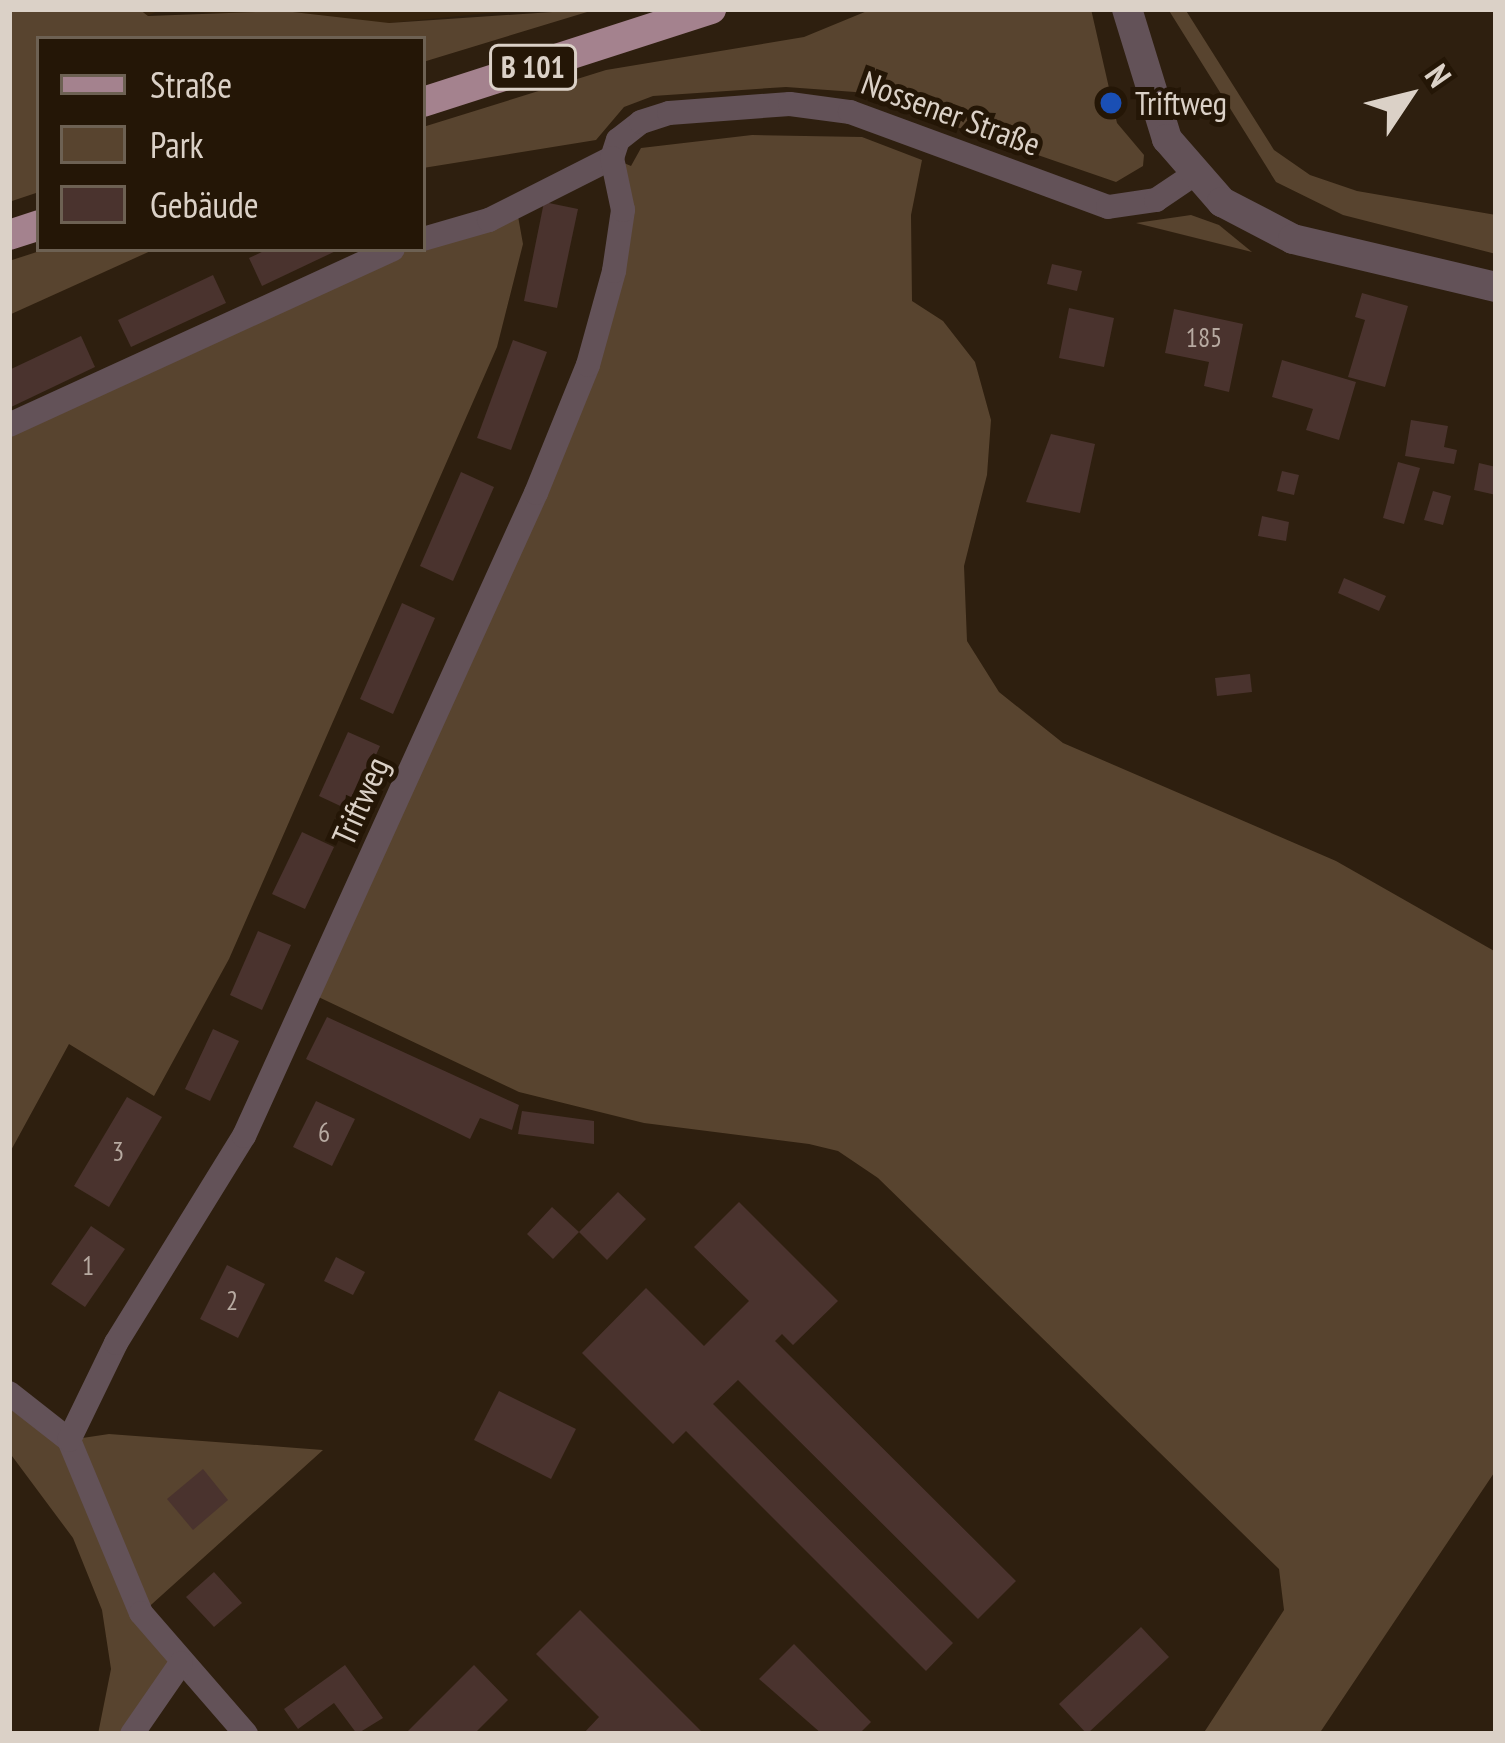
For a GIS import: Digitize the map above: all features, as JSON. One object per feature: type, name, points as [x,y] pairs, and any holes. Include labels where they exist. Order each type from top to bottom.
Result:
[{"type":"main road","name":"B 101","points":[[426,101],[711,9]]},
{"type":"street","points":[[1127,9],[1167,139],[1193,175],[1247,219],[1293,239],[1496,287]]},
{"type":"street","name":"Nossener Straße","points":[[426,238],[488,220],[612,158],[618,140],[641,122],[669,113],[790,104],[908,129],[1108,207],[1156,200],[1193,175]]},
{"type":"street","name":"Triftweg","points":[[69,1440],[116,1343],[244,1136],[536,493],[588,365],[614,271],[623,210],[612,158]]},
{"type":"street","points":[[9,425],[386,252]]},
{"type":"street","points":[[9,1393],[69,1440],[141,1613],[247,1734]]},
{"type":"street","points":[[132,1734],[181,1663]]},
{"type":"shaded area","points":[[139,9],[531,9],[389,23],[160,10],[148,16]]},
{"type":"green space","points":[[9,9],[139,9],[148,16],[284,11],[389,23],[597,9],[426,61],[426,36],[36,36],[36,193],[9,202]]},
{"type":"green space","points":[[872,9],[1091,9],[1117,123],[1144,155],[1143,166],[1116,182],[855,92],[786,87],[653,96],[624,107],[596,140],[426,168],[426,126],[606,70],[804,37]]},
{"type":"green space","points":[[1168,9],[1185,9],[1274,150],[1310,175],[1357,191],[1496,215],[1496,254],[1343,215],[1276,182]]},
{"type":"green space","points":[[752,135],[862,137],[922,160],[911,215],[912,301],[943,321],[975,362],[991,420],[987,475],[964,566],[967,641],[999,692],[1063,743],[1336,861],[1496,952],[1496,1470],[1319,1734],[1203,1734],[1284,1610],[1279,1569],[878,1178],[838,1151],[809,1144],[644,1123],[519,1092],[310,993],[536,493],[614,271],[612,158],[631,166],[641,148]]},
{"type":"green space","points":[[516,205],[523,244],[497,347],[229,959],[154,1096],[69,1044],[9,1154],[9,425],[386,252],[426,252],[426,248]]},
{"type":"green space","points":[[1191,215],[1219,225],[1252,252],[1136,223]]},
{"type":"green space","points":[[37,252],[148,252],[9,315],[9,261]]},
{"type":"green space","points":[[9,1393],[69,1440],[109,1434],[323,1450],[142,1613],[181,1663],[132,1734],[98,1734],[111,1669],[102,1610],[73,1538],[9,1452]]},
{"type":"building","points":[[544,202],[578,209],[557,308],[524,301]]},
{"type":"building","points":[[262,252],[334,252],[262,286],[249,258]]},
{"type":"building","points":[[1052,264],[1082,271],[1077,291],[1047,284]]},
{"type":"building","points":[[213,275],[226,303],[131,347],[118,320]]},
{"type":"building","points":[[1362,293],[1408,306],[1385,387],[1348,377],[1365,320],[1355,317]]},
{"type":"building","points":[[1069,308],[1114,318],[1104,367],[1059,358]]},
{"type":"building","points":[[1174,309],[1243,324],[1229,392],[1204,386],[1209,362],[1165,353]]},
{"type":"building","points":[[81,336],[95,367],[9,408],[9,370]]},
{"type":"building","points":[[513,340],[547,352],[511,450],[477,438]]},
{"type":"building","points":[[1282,360],[1356,382],[1339,440],[1306,430],[1313,409],[1272,397]]},
{"type":"building","points":[[1411,420],[1448,426],[1444,447],[1457,450],[1454,464],[1405,456]]},
{"type":"building","points":[[1051,434],[1095,444],[1080,513],[1026,502]]},
{"type":"building","points":[[1398,462],[1420,468],[1404,524],[1383,518]]},
{"type":"building","points":[[1479,463],[1496,467],[1496,495],[1474,490]]},
{"type":"building","points":[[1282,471],[1299,475],[1294,495],[1277,491]]},
{"type":"building","points":[[461,472],[494,487],[453,581],[420,566]]},
{"type":"building","points":[[1433,491],[1451,496],[1443,525],[1424,520]]},
{"type":"building","points":[[1262,516],[1289,522],[1286,541],[1258,536]]},
{"type":"building","points":[[1344,578],[1386,596],[1379,611],[1338,593]]},
{"type":"building","points":[[402,603],[435,618],[393,714],[360,699]]},
{"type":"building","points":[[1250,674],[1252,692],[1217,696],[1215,678]]},
{"type":"building","points":[[348,732],[380,746],[351,811],[319,796]]},
{"type":"building","points":[[302,832],[334,847],[305,909],[272,894]]},
{"type":"building","points":[[258,931],[291,945],[262,1010],[230,995]]},
{"type":"building","points":[[327,1017],[519,1105],[512,1130],[480,1118],[470,1139],[306,1059]]},
{"type":"building","points":[[213,1029],[239,1041],[210,1101],[185,1089]]},
{"type":"building","points":[[127,1097],[162,1117],[109,1207],[74,1186]]},
{"type":"building","points":[[316,1101],[355,1119],[332,1166],[293,1147]]},
{"type":"building","points":[[522,1111],[594,1121],[594,1144],[518,1134]]},
{"type":"building","points":[[618,1192],[646,1219],[607,1260],[579,1232]]},
{"type":"building","points":[[739,1202],[838,1301],[793,1345],[782,1334],[775,1341],[1016,1581],[978,1619],[738,1380],[713,1404],[953,1643],[926,1671],[686,1431],[673,1444],[582,1353],[646,1288],[704,1346],[749,1301],[694,1247]]},
{"type":"building","points":[[552,1207],[579,1232],[553,1259],[527,1234]]},
{"type":"building","points":[[91,1226],[125,1249],[85,1307],[51,1284]]},
{"type":"building","points":[[336,1257],[365,1272],[353,1295],[324,1281]]},
{"type":"building","points":[[227,1265],[265,1284],[238,1338],[200,1319]]},
{"type":"building","points":[[499,1391],[576,1429],[551,1479],[474,1440]]},
{"type":"building","points":[[203,1469],[228,1500],[193,1530],[167,1499]]},
{"type":"building","points":[[214,1572],[242,1603],[214,1627],[186,1597]]},
{"type":"building","points":[[580,1610],[704,1734],[583,1734],[599,1717],[536,1654]]},
{"type":"building","points":[[1141,1627],[1169,1657],[1087,1734],[1059,1704]]},
{"type":"building","points":[[794,1644],[871,1722],[859,1734],[822,1734],[759,1679]]},
{"type":"building","points":[[345,1665],[383,1718],[357,1734],[334,1703],[298,1729],[284,1709]]},
{"type":"building","points":[[474,1665],[508,1700],[474,1734],[405,1734]]},
{"type":"place","name":"Triftweg","points":[[1111,103]]}]
